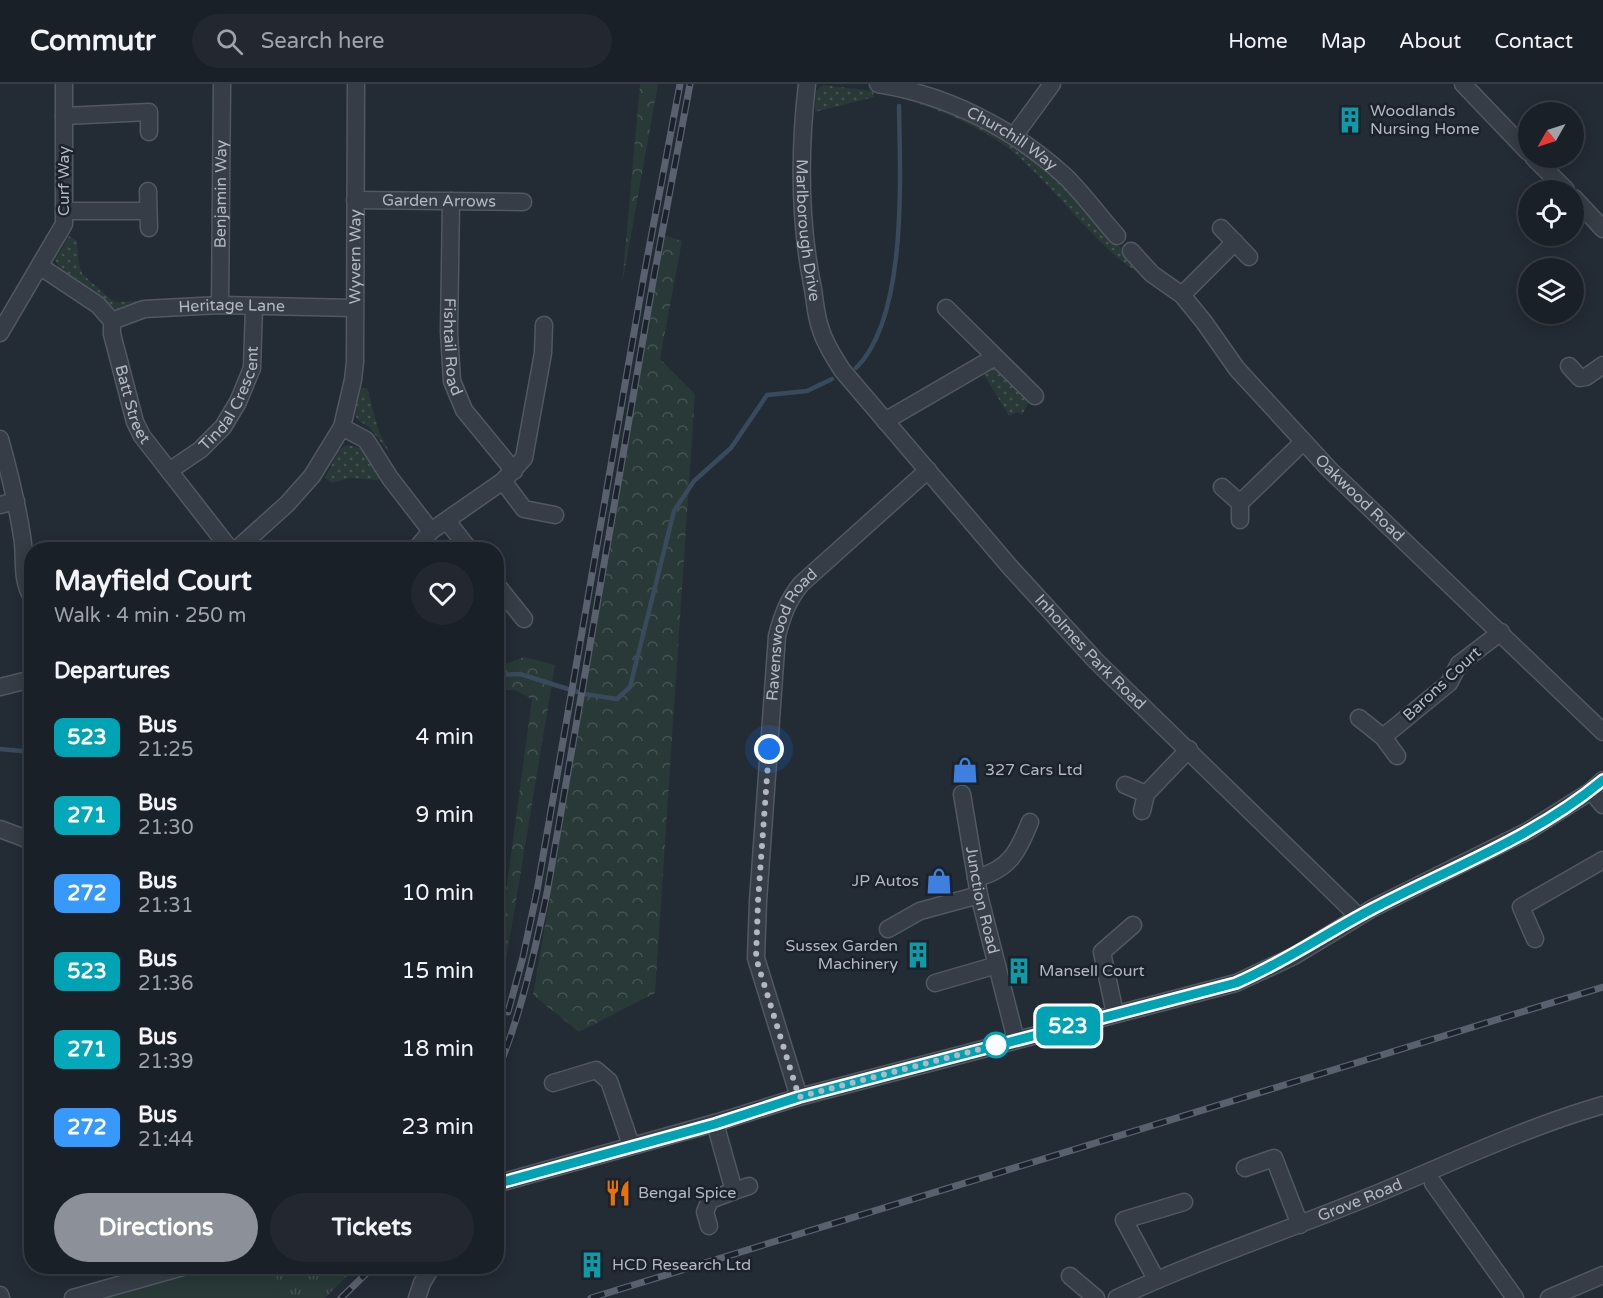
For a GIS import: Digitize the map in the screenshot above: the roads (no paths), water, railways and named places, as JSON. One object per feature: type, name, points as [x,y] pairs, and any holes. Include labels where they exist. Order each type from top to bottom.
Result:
[{"type":"street","name":"Curf Way","points":[[0,332],[41,267],[64,224],[64,84]]},
{"type":"street","name":"Benjamin Way","points":[[220,305],[222,84]]},
{"type":"street","name":"Wyvern Way","points":[[245,542],[286,504],[312,476],[342,427],[355,362],[356,84]]},
{"type":"street","name":"Marlborough Drive","points":[[807,84],[800,184],[805,251],[820,329],[829,350],[842,370]]},
{"type":"street","name":"Churchill Way","points":[[878,84],[928,95],[968,111],[1014,136],[1065,177],[1117,236]]},
{"type":"street","points":[[1014,136],[1052,84]]},
{"type":"street","points":[[1463,84],[1518,142]]},
{"type":"street","points":[[64,116],[135,107],[149,112],[149,132]]},
{"type":"street","points":[[1544,168],[1556,180]]},
{"type":"street","points":[[64,211],[148,220],[148,191]]},
{"type":"street","name":"Garden Arrows","points":[[355,200],[523,201]]},
{"type":"street","name":"Fishtail Road","points":[[451,201],[449,332],[452,381],[464,411],[509,476],[524,509],[555,515]]},
{"type":"street","points":[[1584,209],[1603,229]]},
{"type":"street","points":[[1221,228],[1249,257]]},
{"type":"street","points":[[1182,296],[1234,242]]},
{"type":"street","name":"Oakwood Road","points":[[1131,251],[1152,274],[1182,296],[1204,322],[1237,369],[1303,442],[1603,732]]},
{"type":"street","points":[[41,267],[98,305],[112,321]]},
{"type":"street","name":"Heritage Lane","points":[[112,321],[144,309],[220,305],[354,308]]},
{"type":"street","name":"Tindal Crescent","points":[[169,471],[200,450],[223,427],[238,402],[252,368],[254,307]]},
{"type":"street","points":[[946,308],[1035,396]]},
{"type":"street","name":"Batt Street","points":[[112,321],[112,334],[135,422],[142,436],[225,542]]},
{"type":"street","points":[[422,542],[432,531],[509,476],[524,458],[543,353],[544,326]]},
{"type":"street","points":[[885,421],[995,357]]},
{"type":"street","points":[[1569,366],[1580,378],[1586,377],[1603,365]]},
{"type":"street","name":"Inholmes Park Road","points":[[842,370],[1010,567],[1096,661],[1189,749],[1358,916]]},
{"type":"street","points":[[342,427],[366,440],[390,478],[432,531]]},
{"type":"street","points":[[0,439],[8,503],[23,539],[24,576]]},
{"type":"street","points":[[1240,520],[1240,503],[1303,442]]},
{"type":"street","name":"Ravenswood Road","points":[[799,1097],[756,958],[777,636],[782,615],[801,584],[928,470]]},
{"type":"street","points":[[1222,487],[1240,503]]},
{"type":"street","points":[[447,521],[464,542]]},
{"type":"street","points":[[504,594],[524,619]]},
{"type":"street","name":"Barons Court","points":[[1383,737],[1449,683],[1459,664],[1501,632]]},
{"type":"street","points":[[0,687],[24,681]]},
{"type":"street","points":[[1359,718],[1383,737],[1397,756]]},
{"type":"street","points":[[1142,811],[1146,794],[1189,749]]},
{"type":"street","points":[[1125,785],[1146,794]]},
{"type":"street","points":[[504,1182],[631,1145],[715,1124],[799,1097],[1236,983],[1294,956],[1358,916],[1528,831],[1597,785],[1603,805]]},
{"type":"street","name":"Junction Road","points":[[962,794],[979,895],[1016,1040]]},
{"type":"street","points":[[976,878],[1003,868],[1022,842],[1030,822]]},
{"type":"street","points":[[0,829],[24,838]]},
{"type":"street","points":[[1535,939],[1521,906],[1603,860]]},
{"type":"street","points":[[888,929],[920,911],[979,895]]},
{"type":"street","points":[[1114,1014],[1102,952],[1133,925]]},
{"type":"street","points":[[935,983],[997,965]]},
{"type":"street","points":[[553,1083],[596,1070],[603,1074],[609,1080],[631,1145]]},
{"type":"street","name":"Grove Road","points":[[1118,1298],[1156,1279],[1300,1224],[1538,1127],[1603,1105]]},
{"type":"street","points":[[709,1226],[705,1212],[710,1200],[742,1189],[715,1124]]},
{"type":"street","points":[[1245,1168],[1274,1158],[1300,1224]]},
{"type":"street","points":[[1433,1183],[1515,1298]]},
{"type":"street","points":[[1156,1279],[1124,1220],[1184,1202]]},
{"type":"street","points":[[73,1298],[158,1274]]},
{"type":"street","points":[[417,1298],[427,1274]]},
{"type":"street","points":[[1549,1298],[1603,1275]]},
{"type":"street","points":[[1070,1276],[1096,1298]]},
{"type":"waterway","points":[[856,368],[873,345],[885,315],[893,281],[900,206],[899,106]]},
{"type":"waterway","points":[[504,675],[520,674],[584,694],[617,699],[630,687],[674,511],[694,481],[731,448],[767,395],[807,391],[832,379]]},
{"type":"waterway","points":[[0,749],[24,751]]},
{"type":"railway","points":[[508,1012],[537,891],[644,275],[680,84]]},
{"type":"railway","points":[[504,1054],[532,962],[547,893],[654,276],[690,84]]},
{"type":"railway","points":[[591,1298],[1603,987]]},
{"type":"railway","points":[[341,1298],[366,1274]]},
{"type":"place","name":"Woodlands Nursing Home","points":[[1350,120]]},
{"type":"place","name":"327 Cars Ltd","points":[[965,770]]},
{"type":"place","name":"JP Autos","points":[[939,881]]},
{"type":"place","name":"Sussex Garden Machinery","points":[[918,955]]},
{"type":"place","name":"Mansell Court","points":[[1019,971]]},
{"type":"place","name":"Bengal Spice","points":[[618,1193]]},
{"type":"place","name":"HCD Research Ltd","points":[[592,1265]]}]
